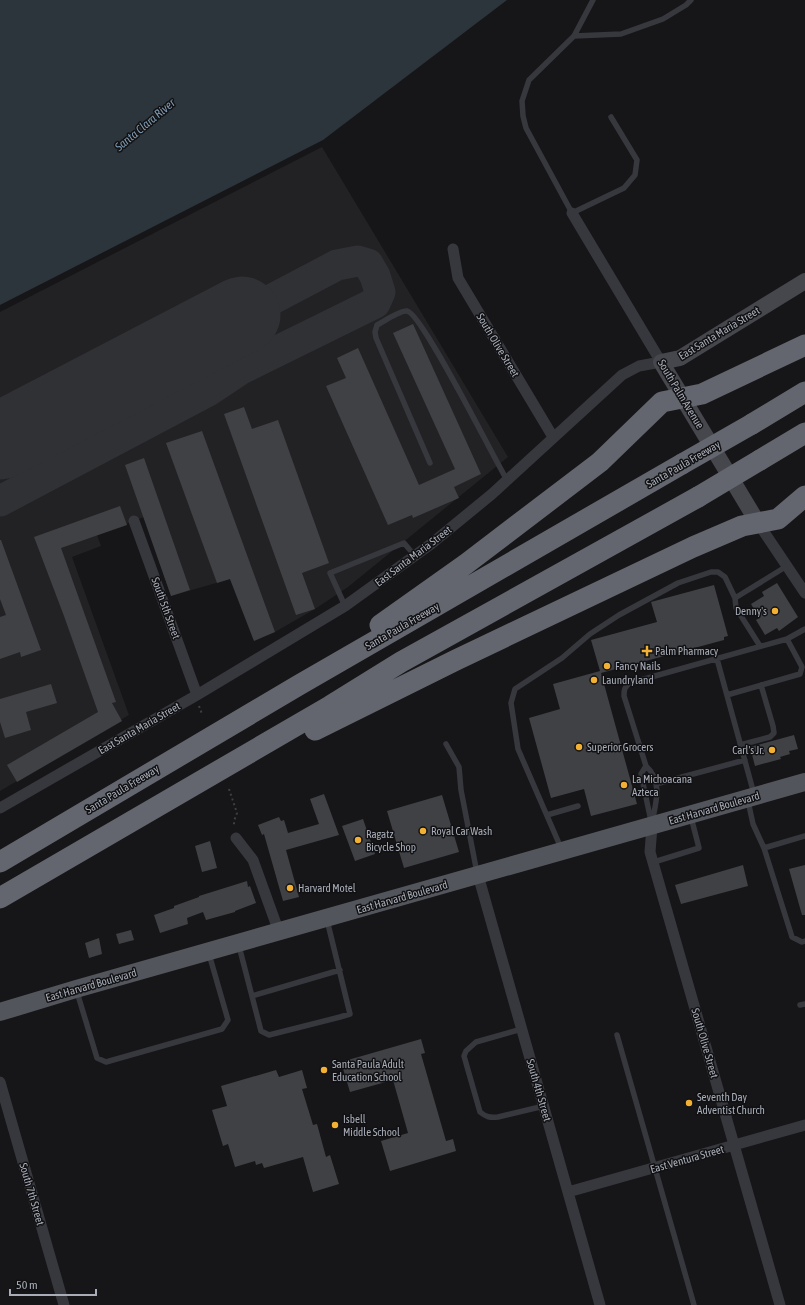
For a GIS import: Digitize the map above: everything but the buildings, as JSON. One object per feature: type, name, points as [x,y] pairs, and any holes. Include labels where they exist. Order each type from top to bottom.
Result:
[{"type":"highway","points":[[299,685],[466,564],[600,462],[662,402],[702,394],[805,345]]},
{"type":"highway","name":"Santa Paula Freeway","points":[[0,862],[299,685],[805,392]]},
{"type":"highway","points":[[0,898],[249,754],[401,662],[698,497],[805,433]]},
{"type":"highway","points":[[249,754],[287,743],[456,660],[693,547],[742,526],[778,519],[805,496]]},
{"type":"main road","name":"East Harvard Boulevard","points":[[0,1012],[76,989],[805,782]]},
{"type":"street","name":"South Palm Avenue","points":[[572,213],[758,524],[805,593]]},
{"type":"street","name":"South Olive Street","points":[[453,249],[458,278],[553,437]]},
{"type":"street","name":"East Santa Maria Street","points":[[0,808],[197,695],[345,606],[414,556],[492,494],[622,375],[638,366],[680,358],[805,281]]},
{"type":"street","name":"South 5th Street","points":[[134,521],[197,695]]},
{"type":"street","name":"South Olive Street","points":[[652,826],[650,852],[780,1305]]},
{"type":"street","points":[[236,838],[253,860],[280,932]]},
{"type":"street","name":"South 4th Street","points":[[478,875],[600,1305]]},
{"type":"street","name":"South 7th Street","points":[[0,1082],[64,1305]]},
{"type":"street","name":"East Ventura Street","points":[[568,1192],[654,1169],[805,1125]]},
{"type":"lane","points":[[593,0],[574,36],[529,80],[522,101],[523,116],[526,128],[572,213],[624,188],[635,174],[637,160],[611,116]]},
{"type":"lane","points":[[574,36],[621,34],[663,19],[686,5],[691,0]]},
{"type":"lane","points":[[430,463],[376,338],[375,332],[377,325],[404,311],[410,312],[417,320],[446,367],[507,480]]},
{"type":"lane","points":[[345,606],[330,574],[404,543],[414,556]]},
{"type":"lane","points":[[735,598],[787,566]]},
{"type":"lane","points":[[562,851],[518,748],[511,703],[515,689],[562,658],[590,634],[619,615],[678,584],[712,572],[718,572],[725,577],[735,598],[736,608],[760,646]]},
{"type":"lane","points":[[652,826],[658,792],[652,772],[646,766],[624,696],[626,686],[630,683],[787,639],[805,629]]},
{"type":"lane","points":[[727,695],[800,674],[802,667],[787,639]]},
{"type":"lane","points":[[717,658],[744,760],[751,798],[753,824],[764,848],[792,937],[802,942],[805,941]]},
{"type":"lane","points":[[740,745],[770,737],[774,733],[761,685]]},
{"type":"lane","points":[[446,744],[459,767],[461,790],[478,875]]},
{"type":"lane","points":[[656,784],[744,760]]},
{"type":"lane","points":[[646,766],[641,774],[652,826]]},
{"type":"lane","points":[[547,815],[578,806]]},
{"type":"lane","points":[[654,862],[699,848],[690,815]]},
{"type":"lane","points":[[764,848],[805,836]]},
{"type":"lane","points":[[238,943],[261,1031],[270,1035],[340,1017],[350,1014],[327,918]]},
{"type":"lane","points":[[76,989],[96,1058],[106,1062],[222,1029],[228,1020],[208,952]]},
{"type":"lane","points":[[252,996],[340,970]]},
{"type":"lane","points":[[522,1029],[476,1042],[466,1051],[464,1056],[480,1112],[486,1117],[498,1117],[544,1106]]},
{"type":"lane","points":[[617,1035],[694,1305]]},
{"type":"path","points":[[229,789],[237,813],[234,821],[236,838]]},
{"type":"shaded area","points":[[322,147],[508,457],[348,587],[315,609],[275,632],[253,639],[230,579],[171,596],[144,517],[97,535],[101,546],[72,557],[129,715],[0,791],[0,312]]},
{"type":"water","name":"Santa Clara River","points":[[0,0],[507,0],[323,140],[0,305]]},
{"type":"taxiway","points":[[0,501],[208,391],[241,369],[375,303],[380,292],[375,276],[368,264],[358,261],[337,265],[242,315]]},
{"type":"runway","points":[[0,441],[242,315]]},
{"type":"place","name":"Denny's","points":[[775,611]]},
{"type":"place","name":"Palm Pharmacy","points":[[647,651]]},
{"type":"place","name":"Fancy Nails","points":[[607,666]]},
{"type":"place","name":"Laundryland","points":[[594,680]]},
{"type":"place","name":"Superior Grocers","points":[[579,747]]},
{"type":"place","name":"Carl's Jr.","points":[[772,750]]},
{"type":"place","name":"La Michoacana Azteca","points":[[624,785]]},
{"type":"place","name":"Royal Car Wash","points":[[423,831]]},
{"type":"place","name":"Ragatz Bicycle Shop","points":[[358,840]]},
{"type":"place","name":"Harvard Motel","points":[[290,888]]},
{"type":"place","name":"Santa Paula Adult Education School","points":[[324,1070]]},
{"type":"place","name":"Seventh Day Adventist Church","points":[[689,1103]]},
{"type":"place","name":"Isbell Middle School","points":[[335,1125]]}]
